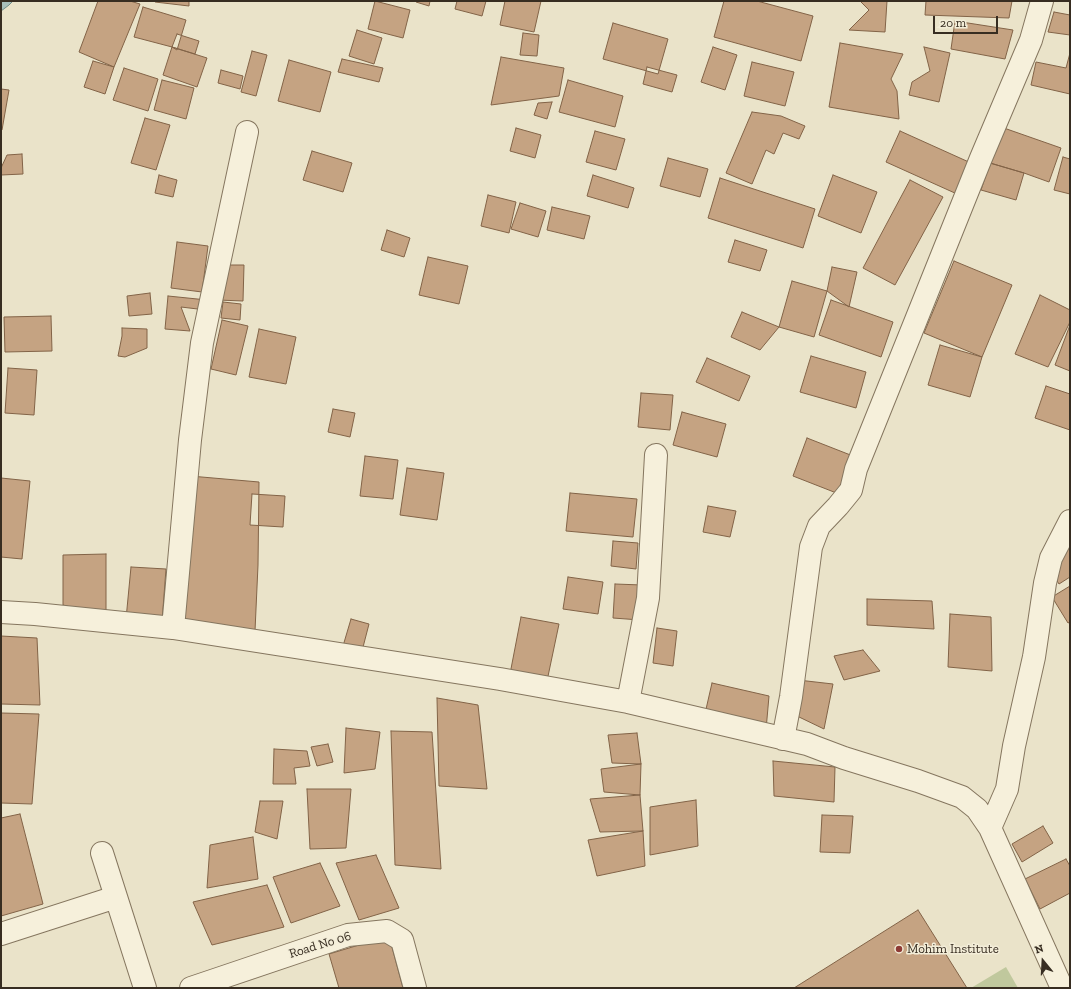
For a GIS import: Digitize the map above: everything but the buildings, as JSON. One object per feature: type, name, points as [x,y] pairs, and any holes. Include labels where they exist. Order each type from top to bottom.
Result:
[{"type":"street","points":[[783,739],[791,697],[811,547],[819,526],[851,490],[856,469],[1030,40],[1042,1]]},
{"type":"street","points":[[173,628],[190,440],[202,343],[247,132]]},
{"type":"street","points":[[628,702],[648,598],[656,455]]},
{"type":"street","points":[[990,828],[1007,789],[1014,746],[1034,657],[1046,577],[1051,558],[1070,521]]},
{"type":"street","points":[[1,612],[173,628],[500,679],[628,702],[807,744],[844,758],[918,780],[962,797],[977,809],[990,828],[1062,988]]},
{"type":"street","points":[[102,853],[145,988]]},
{"type":"street","points":[[1,934],[116,897]]},
{"type":"street","name":"Road No 06","points":[[191,988],[348,935],[387,930],[402,940],[415,988]]},
{"type":"green space","points":[[1006,967],[1018,988],[971,988]]},
{"type":"water","points":[[1,1],[13,1],[1,11]]},
{"type":"place","name":"Mohim Institute","points":[[899,949]]}]
